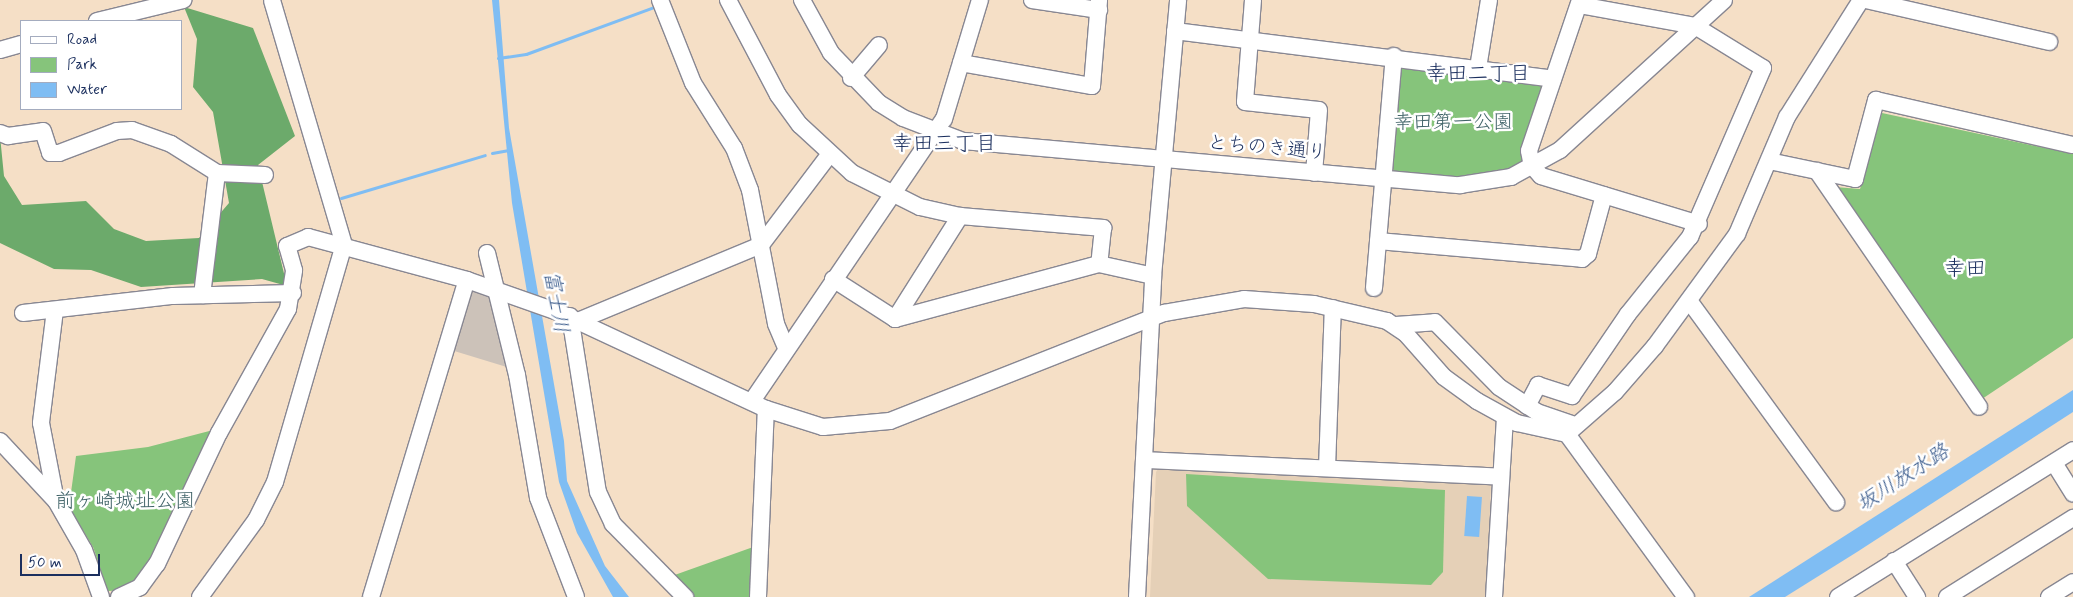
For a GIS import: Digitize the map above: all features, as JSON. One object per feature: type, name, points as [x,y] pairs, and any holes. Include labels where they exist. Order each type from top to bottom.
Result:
[{"type":"street","points":[[102,20],[184,0]]},
{"type":"street","points":[[200,597],[256,520],[275,482],[344,245],[272,0]]},
{"type":"street","points":[[660,0],[693,83],[734,148],[750,190],[761,245],[786,347]]},
{"type":"street","points":[[728,0],[778,95],[829,156],[890,194],[960,216],[1103,228],[1099,264]]},
{"type":"street","name":"とちのき通り","points":[[802,0],[831,53],[851,78],[880,104],[935,132],[964,141],[1027,149],[1382,180],[1486,183],[1532,166],[1560,150],[1724,0]]},
{"type":"street","points":[[758,597],[759,405],[786,347],[890,194],[935,132],[961,62],[980,0]]},
{"type":"street","points":[[961,62],[1092,86],[1099,5],[1032,0]]},
{"type":"street","points":[[1137,597],[1153,276],[1165,161],[1178,0]]},
{"type":"street","points":[[1253,0],[1246,102],[1319,110],[1314,173]]},
{"type":"street","points":[[1478,68],[1489,0]]},
{"type":"street","points":[[1396,325],[1444,378],[1505,418],[1536,429],[1569,428],[1616,392],[1690,302],[1736,234],[1769,161],[1786,117],[1861,0]]},
{"type":"street","points":[[1866,0],[2049,42]]},
{"type":"street","points":[[1527,406],[1538,385],[1572,396],[1618,329],[1699,224],[1725,150],[1763,68],[1695,26],[1580,2],[1529,151],[1532,166],[1541,176],[1699,224]]},
{"type":"street","points":[[1175,31],[1394,56],[1553,79]]},
{"type":"street","points":[[0,50],[20,44]]},
{"type":"street","points":[[851,78],[879,45]]},
{"type":"street","points":[[1374,288],[1394,56]]},
{"type":"street","points":[[1769,161],[1855,179],[1876,100],[2073,145]]},
{"type":"street","points":[[0,133],[8,136],[43,131],[50,153],[59,153],[117,131],[132,130],[171,144],[217,173],[265,175]]},
{"type":"street","points":[[569,316],[761,245],[829,156]]},
{"type":"street","points":[[1817,171],[1980,407]]},
{"type":"street","points":[[202,294],[217,173]]},
{"type":"street","points":[[1378,241],[1582,258],[1588,254],[1604,195]]},
{"type":"street","points":[[895,319],[960,216]]},
{"type":"street","points":[[119,597],[150,576],[219,433],[276,336],[293,293],[294,270],[287,246],[318,236],[502,291],[569,316],[759,405],[823,427],[890,421],[1185,308],[1244,299],[1333,308],[1396,325],[1435,322],[1479,371],[1527,406],[1569,428],[1681,595]]},
{"type":"street","points":[[487,253],[502,291],[538,498],[576,597]]},
{"type":"street","points":[[834,279],[895,319],[1099,264],[1153,276]]},
{"type":"street","points":[[371,597],[467,280]]},
{"type":"street","points":[[23,313],[202,294],[293,293]]},
{"type":"street","points":[[1690,302],[1836,502]]},
{"type":"street","points":[[1327,468],[1333,308]]},
{"type":"street","points":[[55,310],[41,423],[56,501]]},
{"type":"street","points":[[569,316],[598,492],[613,524],[685,597]]},
{"type":"street","points":[[1569,428],[1582,399],[1606,364],[1618,329]]},
{"type":"street","points":[[1494,597],[1505,418]]},
{"type":"street","points":[[0,441],[56,501],[84,550],[101,597]]},
{"type":"street","points":[[1838,597],[2073,450]]},
{"type":"street","points":[[1145,460],[1500,477]]},
{"type":"street","points":[[2054,463],[2073,493]]},
{"type":"street","points":[[1947,597],[2073,518]]},
{"type":"street","points":[[1894,562],[1917,597]]},
{"type":"street","points":[[2050,597],[2073,582]]},
{"type":"shaded area","points":[[473,290],[492,294],[510,368],[451,350]]},
{"type":"shaded area","points":[[1160,466],[1491,482],[1487,597],[1150,597],[1156,472]]},
{"type":"green space","points":[[184,7],[253,28],[295,136],[258,165],[287,286],[262,279],[141,287],[91,270],[54,269],[0,243],[0,136],[4,176],[22,205],[86,201],[114,229],[146,241],[199,238],[229,203],[213,112],[193,87],[197,39]]},
{"type":"green space","name":"幸田第一公園","points":[[1399,63],[1550,80],[1522,168],[1458,177],[1394,171],[1390,164]]},
{"type":"green space","points":[[1882,113],[2073,154],[2073,338],[1982,399],[1835,187],[1860,189]]},
{"type":"green space","name":"前ヶ崎城址公園","points":[[217,429],[157,554],[128,590],[108,591],[93,547],[69,507],[76,456],[148,447]]},
{"type":"green space","points":[[1186,474],[1445,490],[1443,572],[1431,585],[1268,579],[1187,506]]},
{"type":"green space","points":[[756,546],[754,597],[692,597],[669,577]]},
{"type":"water","points":[[492,0],[499,0],[509,128],[564,441],[567,481],[605,566],[629,597],[613,597],[577,533],[559,482],[512,203]]},
{"type":"water","points":[[2073,390],[2073,412],[1857,552],[1785,597],[1749,597]]},
{"type":"water","points":[[1467,496],[1482,497],[1479,537],[1464,536]]},
{"type":"waterway","points":[[498,58],[526,54],[654,7]]},
{"type":"waterway","points":[[492,153],[509,150]]},
{"type":"waterway","points":[[341,198],[485,155]]},
{"type":"district","name":"幸田二丁目","points":[[1478,74]]},
{"type":"district","name":"幸田三丁目","points":[[944,144]]},
{"type":"district","name":"幸田","points":[[1965,269]]},
{"type":"water label","name":"富士川","points":[[556,302]]},
{"type":"water label","name":"坂川放水路","points":[[1903,478]]}]
